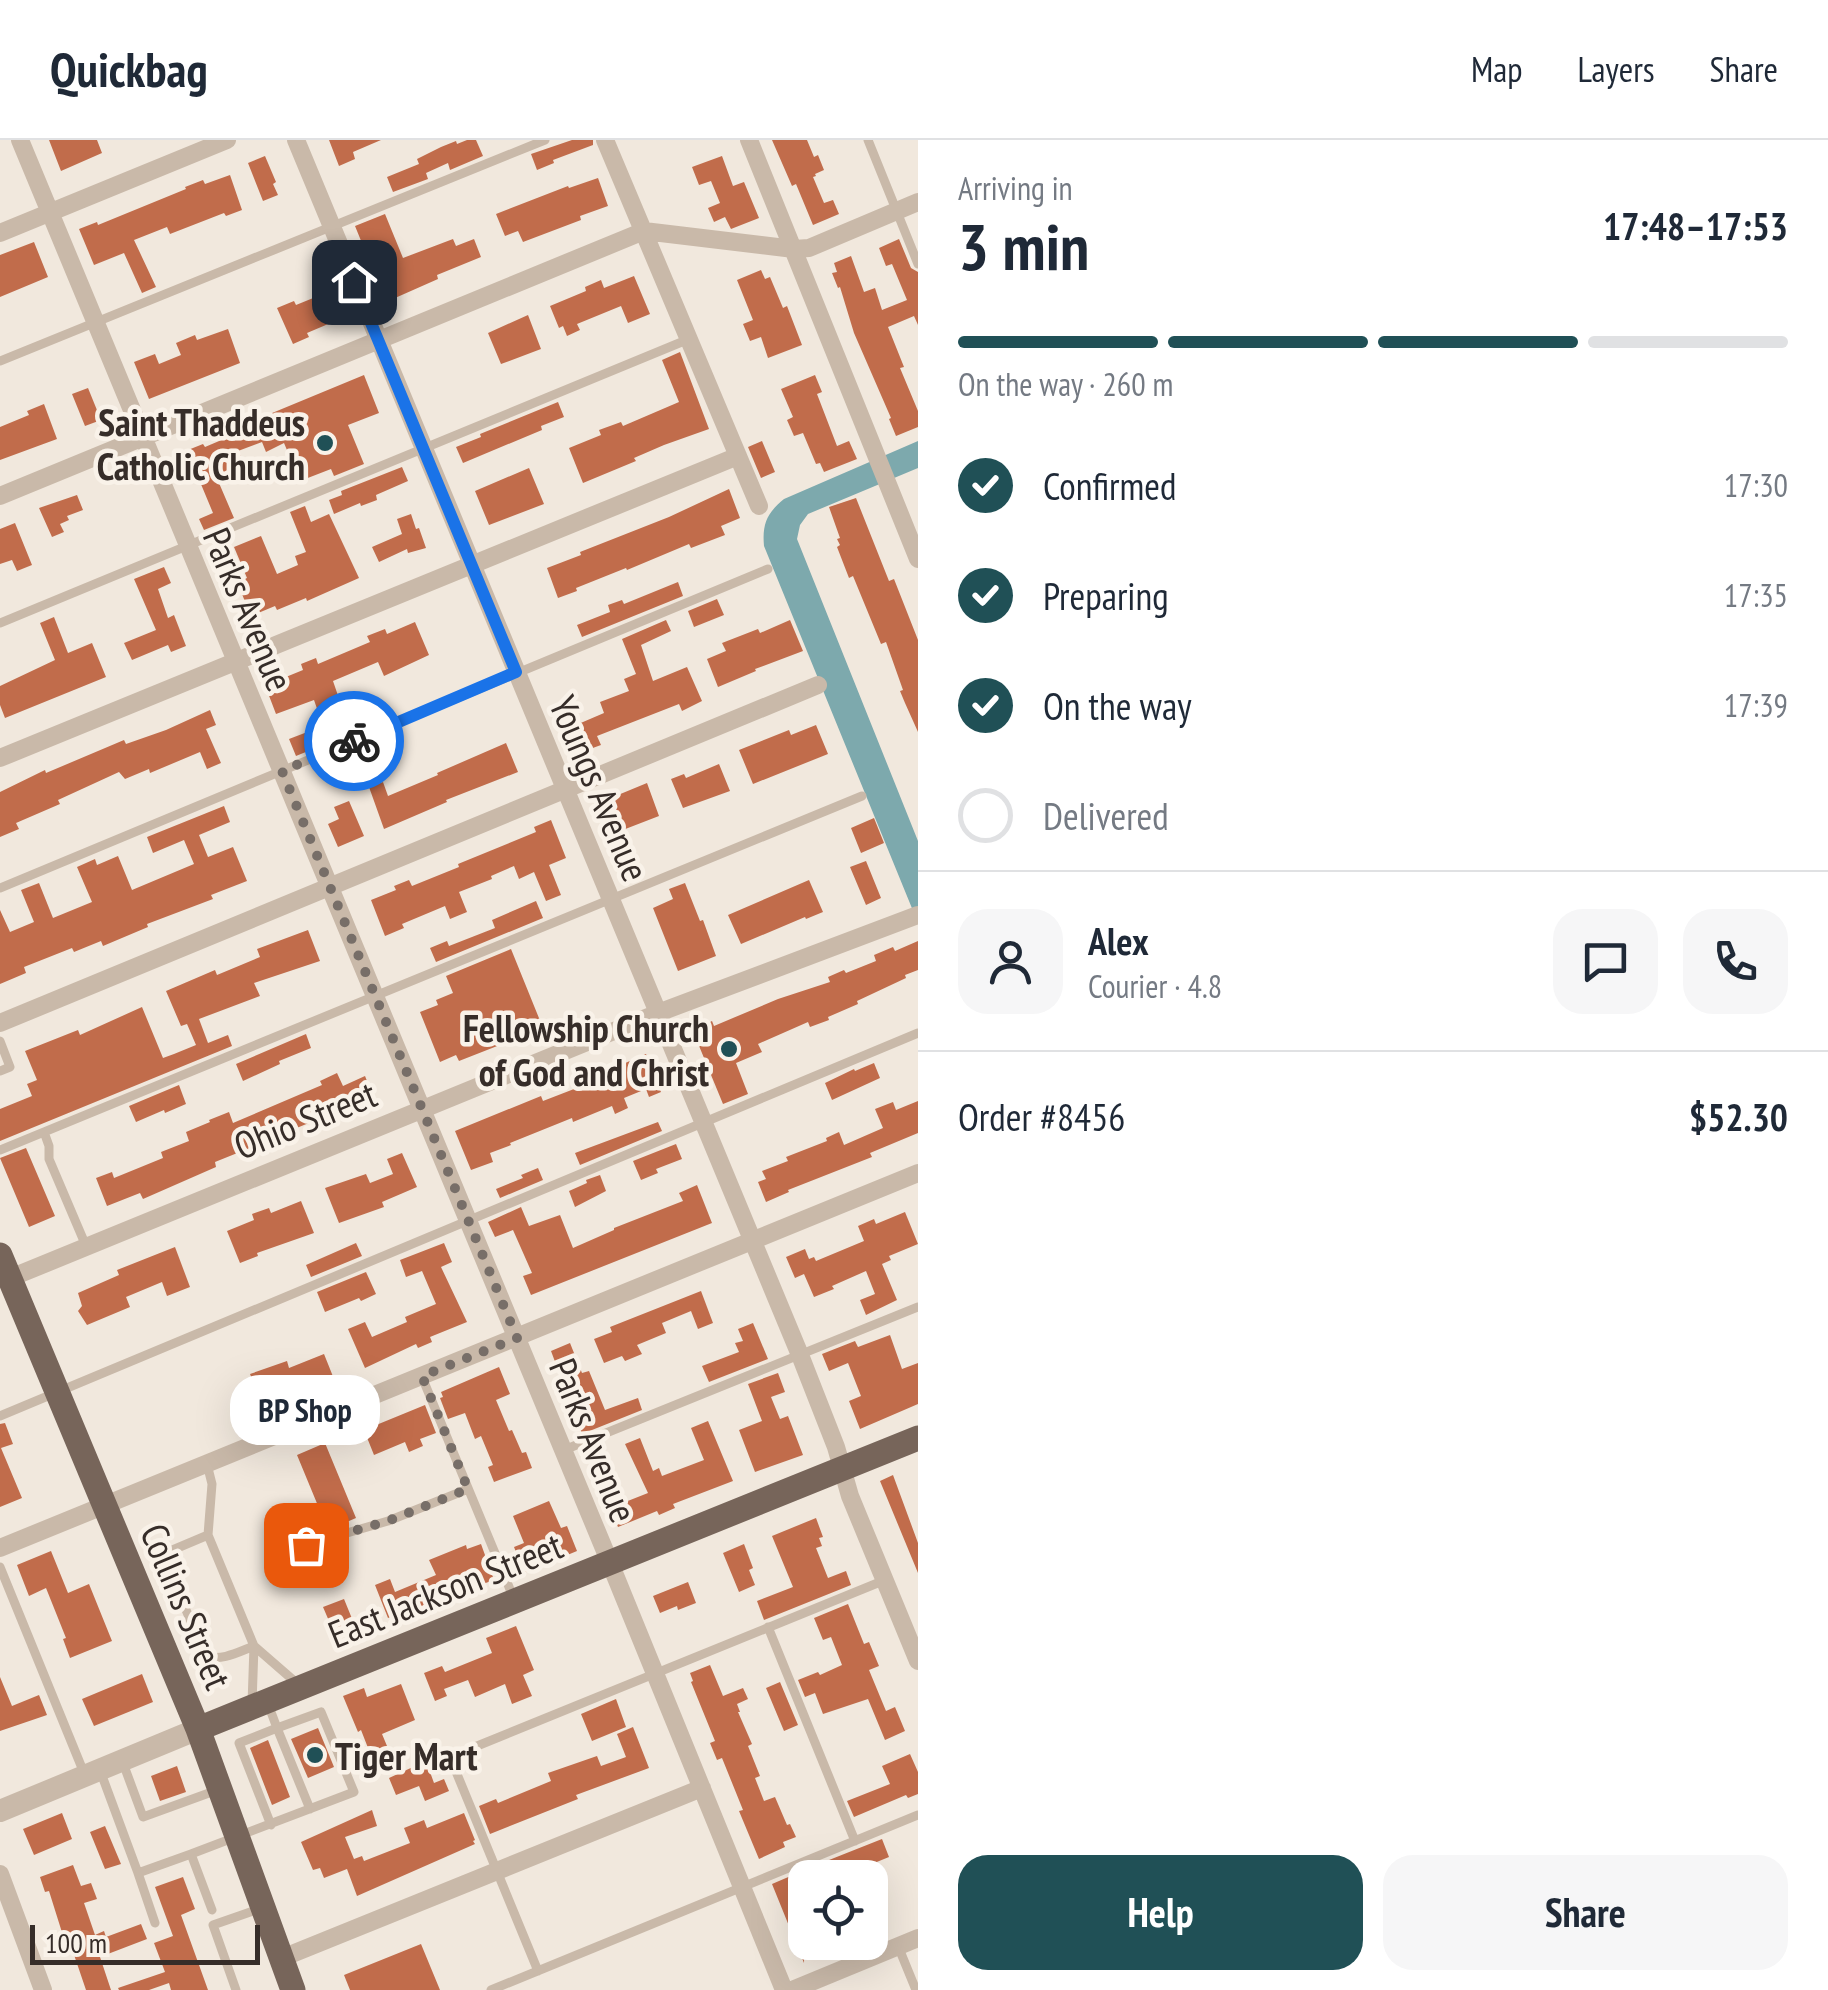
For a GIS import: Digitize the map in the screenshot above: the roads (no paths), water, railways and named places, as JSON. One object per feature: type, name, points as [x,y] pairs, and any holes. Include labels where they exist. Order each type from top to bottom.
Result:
[{"type":"main road","name":"Collins Street","points":[[3,1271],[58,1392],[198,1729],[282,1958],[286,1988]]},
{"type":"main road","name":"East Jackson Street","points":[[198,1729],[918,1438]]},
{"type":"street","name":"Parks Avenue","points":[[20,140],[784,1990]]},
{"type":"street","points":[[0,232],[227,140]]},
{"type":"street","name":"Youngs Avenue","points":[[296,140],[800,1355],[836,1447],[850,1496],[918,1661]]},
{"type":"street","points":[[606,140],[760,506]]},
{"type":"street","points":[[750,140],[918,559]]},
{"type":"street","points":[[0,496],[644,231],[809,248],[918,202]]},
{"type":"street","points":[[0,758],[738,456]]},
{"type":"street","points":[[0,1023],[818,685]]},
{"type":"street","name":"Ohio Street","points":[[3,1271],[86,1246],[658,1013],[915,917]]},
{"type":"street","points":[[0,1548],[918,1172]]},
{"type":"street","name":"East Jackson Street","points":[[0,1811],[198,1729]]},
{"type":"street","points":[[282,1958],[702,1788]]},
{"type":"street","points":[[0,1874],[43,1990]]},
{"type":"street","points":[[792,1990],[918,1938]]},
{"type":"lane","points":[[0,361],[545,140]]},
{"type":"lane","points":[[868,140],[918,264]]},
{"type":"lane","points":[[0,623],[689,338]]},
{"type":"lane","points":[[0,888],[768,569]]},
{"type":"lane","points":[[0,1150],[862,796]]},
{"type":"lane","points":[[0,1416],[918,1034]]},
{"type":"lane","points":[[0,1041],[10,1067],[0,1071]]},
{"type":"lane","points":[[44,1132],[50,1159],[86,1246]]},
{"type":"lane","points":[[563,1450],[918,1307]]},
{"type":"lane","points":[[422,1376],[514,1601]]},
{"type":"lane","points":[[207,1464],[212,1484],[208,1535],[254,1646],[259,1704],[278,1728],[310,1809]]},
{"type":"lane","points":[[306,1545],[388,1521],[468,1489]]},
{"type":"lane","points":[[208,1535],[163,1554],[205,1656],[226,1657],[254,1646]]},
{"type":"lane","points":[[0,1567],[102,1768],[155,1923]]},
{"type":"lane","points":[[538,1970],[450,1758],[884,1580]]},
{"type":"lane","points":[[768,1627],[854,1841]]},
{"type":"lane","points":[[254,1646],[301,1687]]},
{"type":"lane","points":[[138,1874],[271,1826],[354,1792],[321,1712],[239,1743],[250,1760],[271,1826]]},
{"type":"lane","points":[[272,1752],[285,1747]]},
{"type":"lane","points":[[279,1768],[291,1762]]},
{"type":"lane","points":[[102,1768],[143,1817],[220,1789]]},
{"type":"lane","points":[[286,1786],[299,1781]]},
{"type":"lane","points":[[491,1990],[918,1815]]},
{"type":"lane","points":[[192,1854],[212,1910]]},
{"type":"lane","points":[[236,1990],[213,1926],[263,1907]]},
{"type":"lane","points":[[898,1946],[916,1990]]},
{"type":"water","points":[[918,441],[918,468],[808,514],[797,539],[918,841],[918,923],[764,538],[767,519],[784,499]]},
{"type":"place","name":"Saint Thaddeus Catholic Church","points":[[325,443]]},
{"type":"place","name":"Fellowship Church of God and Christ","points":[[729,1049]]},
{"type":"place","name":"BP Shop","points":[[306,1545]]},
{"type":"place","name":"Tiger Mart","points":[[315,1755]]}]
